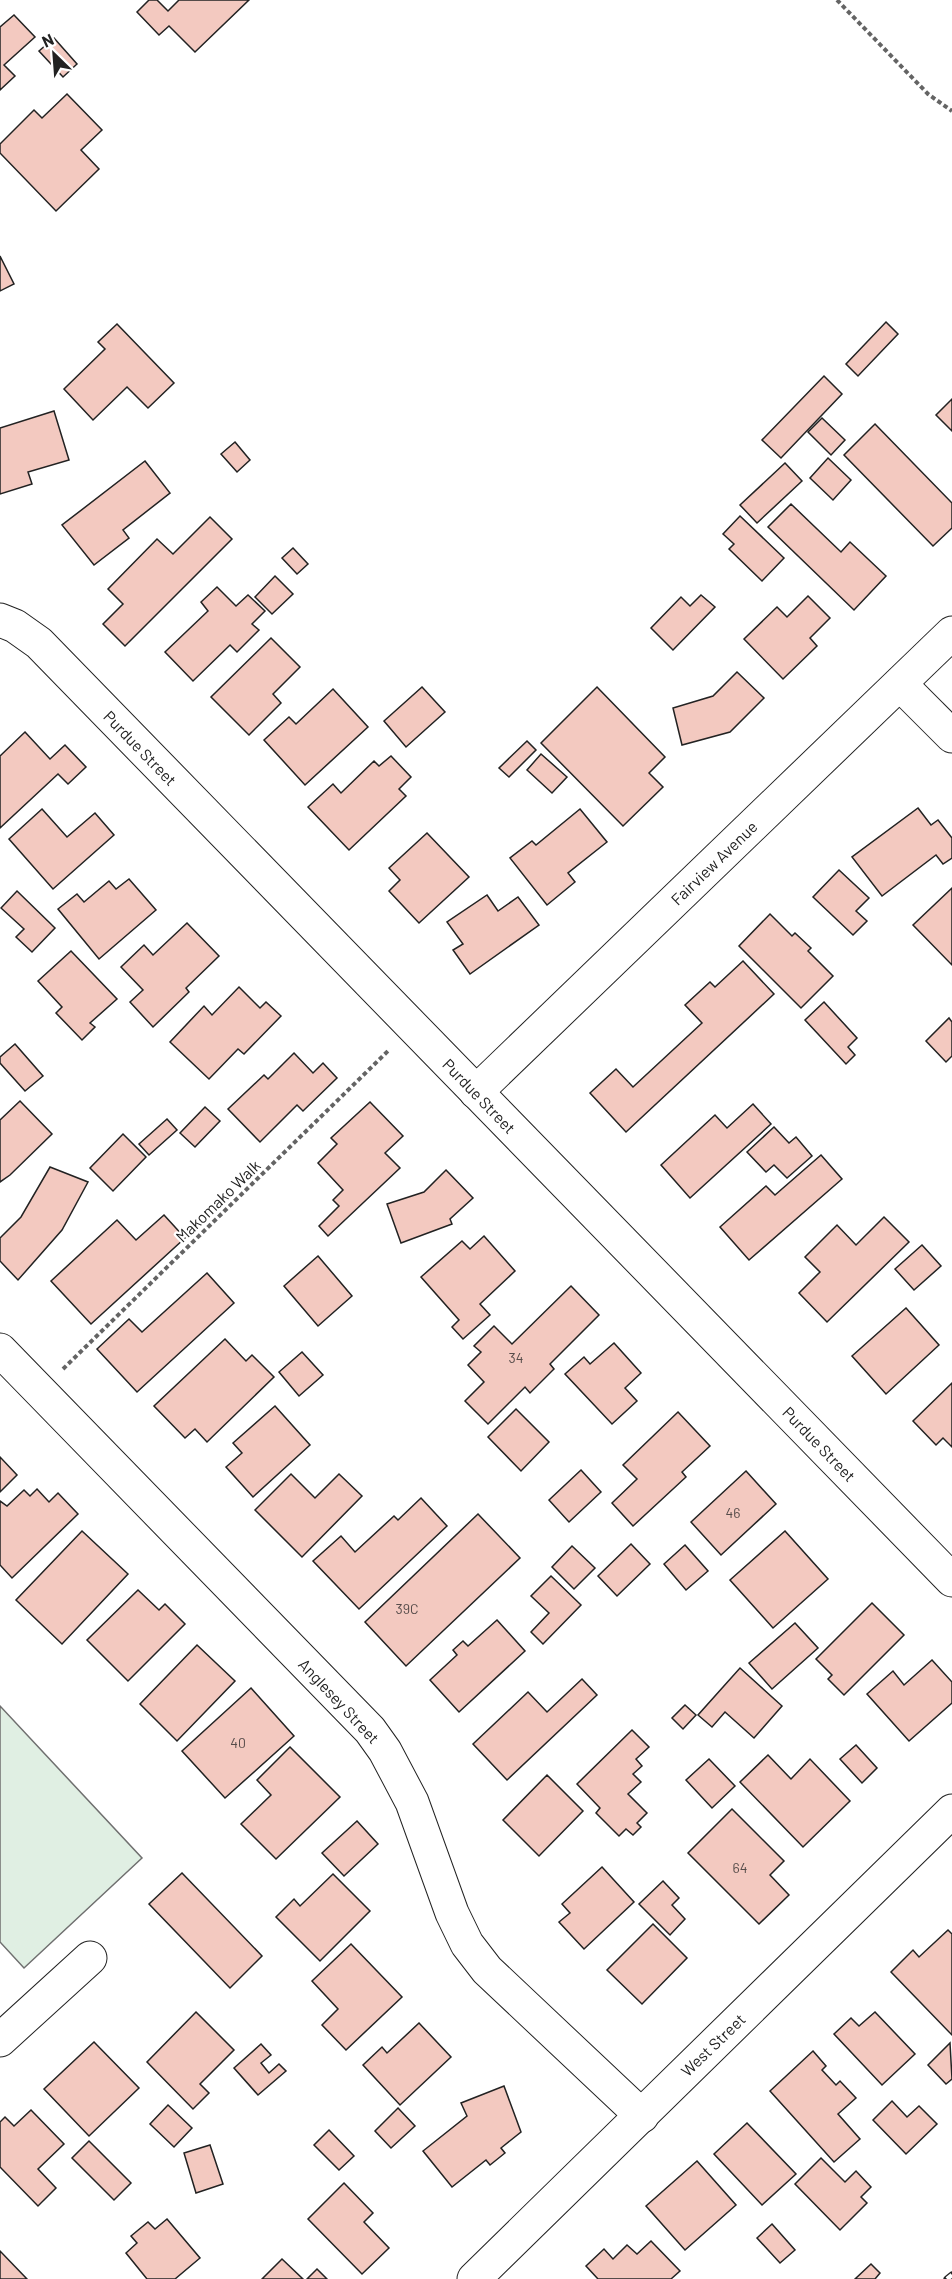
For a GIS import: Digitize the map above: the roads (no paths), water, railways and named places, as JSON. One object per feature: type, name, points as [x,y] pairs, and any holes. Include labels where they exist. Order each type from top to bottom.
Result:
[{"type":"street","name":"Purdue Street","points":[[0,620],[15,626],[39,644],[952,1581]]},
{"type":"street","name":"Fairview Avenue","points":[[476,1092],[952,633]]},
{"type":"street","points":[[900,684],[952,736]]},
{"type":"street","name":"Anglesey Street","points":[[0,1350],[370,1730],[385,1751],[412,1803],[452,1913],[467,1944],[487,1970],[642,2116]]},
{"type":"street","name":"West Street","points":[[474,2279],[952,1811]]},
{"type":"street","points":[[0,2040],[90,1958]]},
{"type":"railway","points":[[947,2279],[952,2275]]}]
